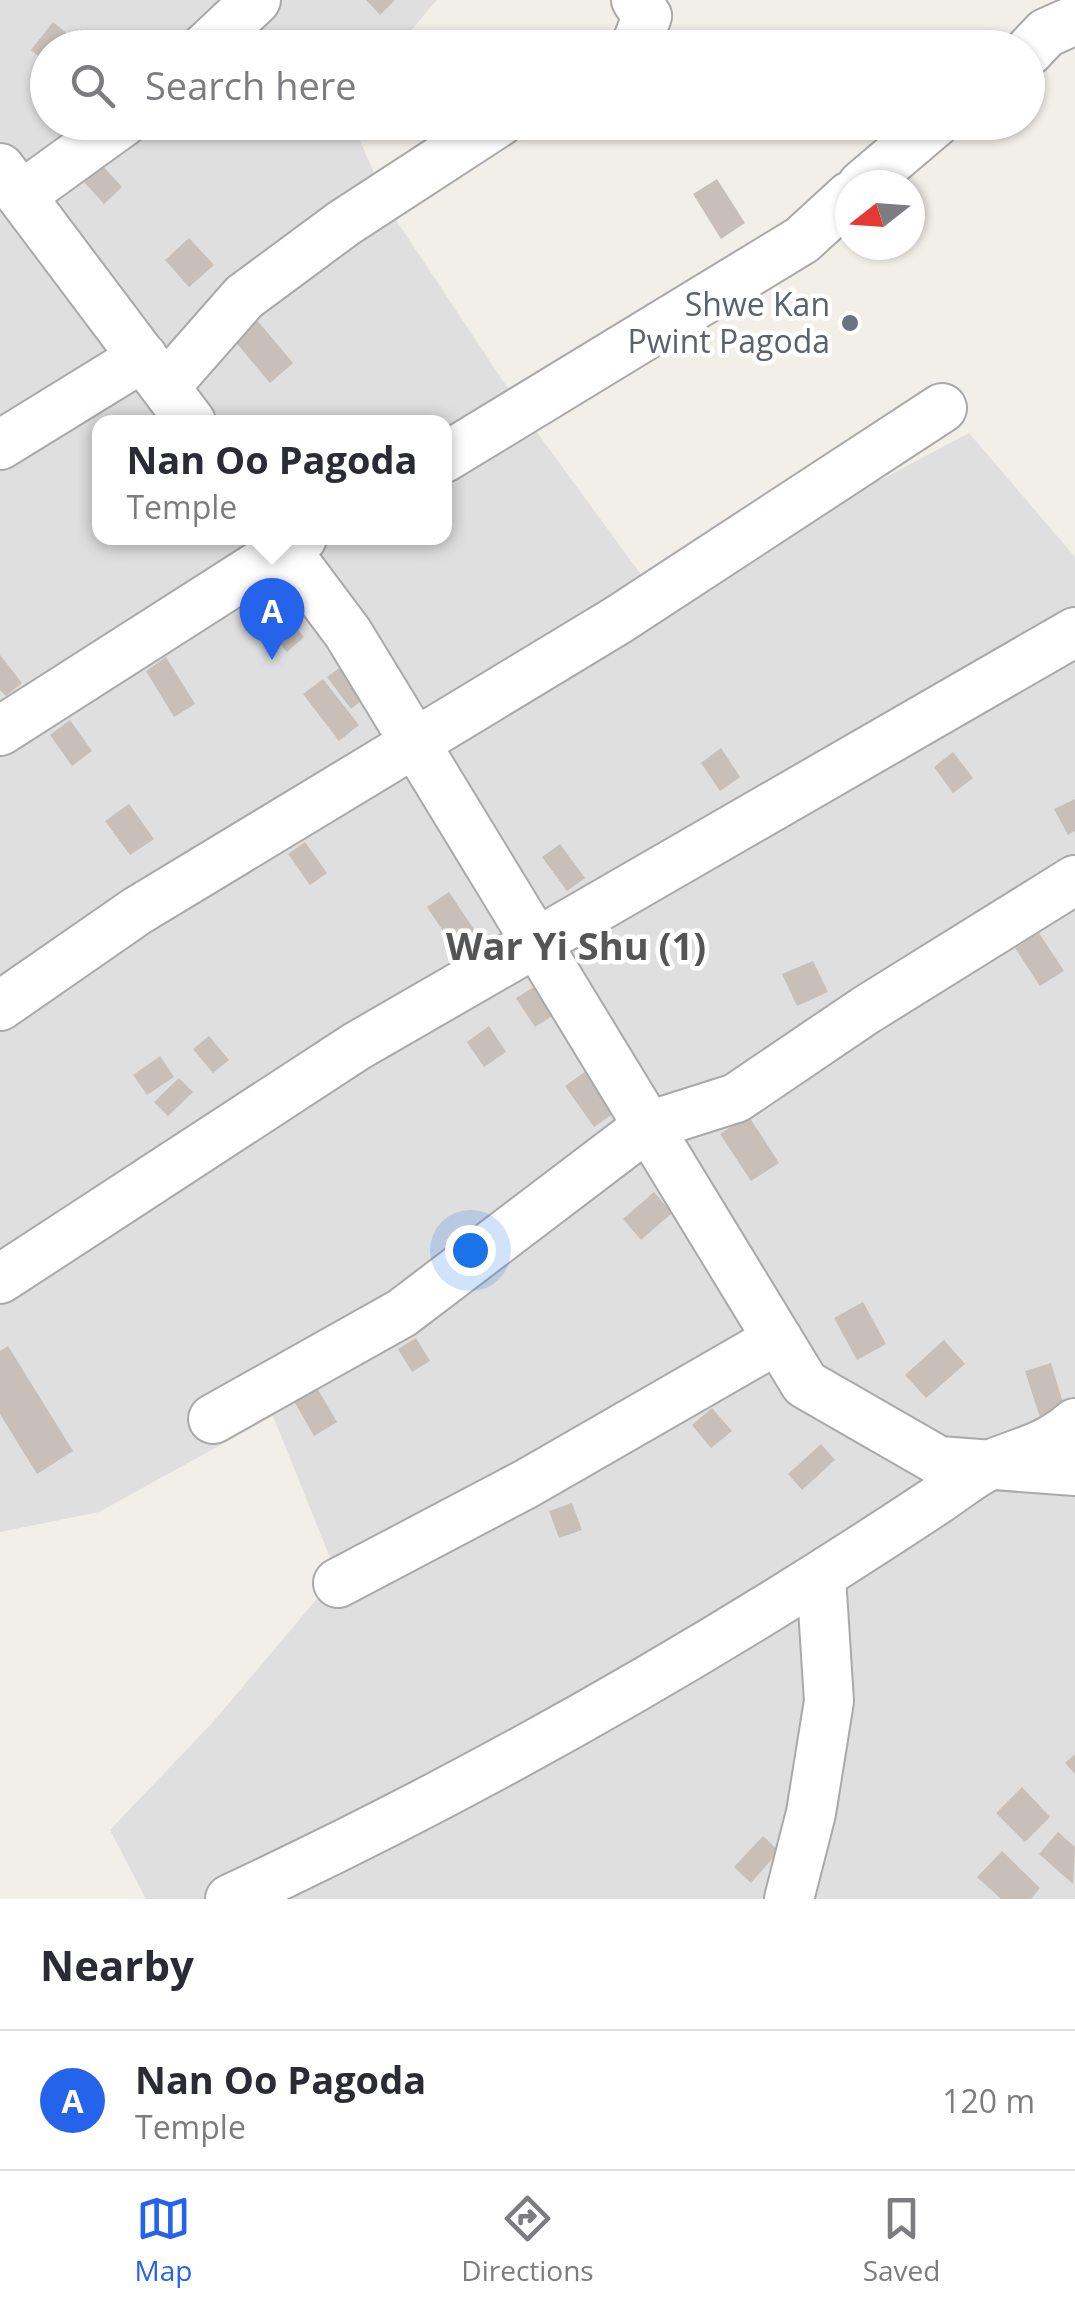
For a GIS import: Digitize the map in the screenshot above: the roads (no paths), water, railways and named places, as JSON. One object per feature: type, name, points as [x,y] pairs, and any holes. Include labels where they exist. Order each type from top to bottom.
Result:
[{"type":"street","points":[[224,30],[256,0]]},
{"type":"street","points":[[636,0],[647,16],[641,30]]},
{"type":"street","points":[[1045,34],[1075,20]]},
{"type":"street","points":[[89,140],[11,182],[166,389]]},
{"type":"street","points":[[0,445],[166,389],[244,298],[344,223],[471,140]]},
{"type":"street","points":[[880,170],[915,140]]},
{"type":"street","points":[[452,453],[802,240],[835,210]]},
{"type":"street","points":[[0,1006],[138,911],[416,745],[942,408]]},
{"type":"street","points":[[0,732],[281,545]]},
{"type":"street","points":[[290,545],[348,633],[805,1384],[940,1461],[1075,1471]]},
{"type":"street","points":[[0,1279],[357,1046],[1075,632]]},
{"type":"street","points":[[212,1419],[402,1313],[648,1126],[736,1098],[866,1010],[1075,880]]},
{"type":"street","points":[[338,1583],[526,1484],[778,1339]]},
{"type":"street","points":[[230,1899],[465,1784],[620,1700],[821,1577],[990,1465],[1056,1440],[1075,1424]]},
{"type":"street","points":[[789,1899],[811,1813],[829,1701],[821,1577]]},
{"type":"place","name":"Shwe Kan Pwint Pagoda","points":[[850,323]]},
{"type":"place","name":"Nan Oo Pagoda","points":[[272,660]]},
{"type":"district","name":"War Yi Shu (1)","points":[[576,947]]}]
